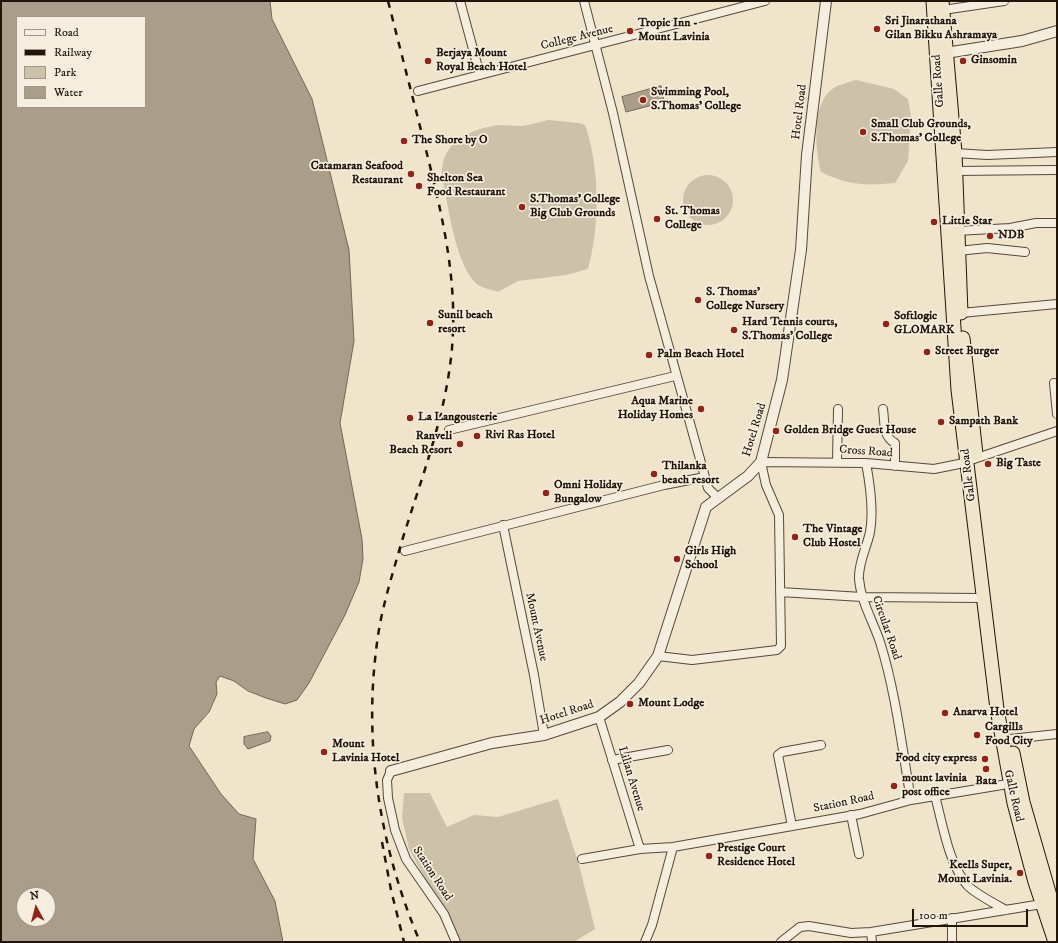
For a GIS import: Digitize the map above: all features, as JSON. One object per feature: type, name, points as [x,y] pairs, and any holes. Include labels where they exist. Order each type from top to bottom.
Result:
[{"type":"highway","name":"Galle Road","points":[[933,1],[942,54],[955,152],[950,171],[957,231],[961,313],[972,459],[997,709],[1014,783],[1050,903],[1057,920]]},
{"type":"highway","name":"Galle Road","points":[[943,5],[942,54],[950,171],[958,390],[972,459],[983,536],[1010,739],[1014,783]]},
{"type":"highway","name":"Galle Road","points":[[1050,903],[1055,942]]},
{"type":"street","points":[[460,1],[480,75]]},
{"type":"street","points":[[584,1],[613,113],[649,276],[708,488],[717,497]]},
{"type":"street","name":"College Avenue","points":[[418,91],[765,1]]},
{"type":"street","name":"Hotel Road","points":[[391,772],[492,743],[544,735],[599,717],[620,702],[639,684],[658,656],[704,512],[709,503],[748,476],[761,462],[782,380],[801,250],[807,155],[826,1]]},
{"type":"street","points":[[943,5],[1004,1]]},
{"type":"street","points":[[942,54],[1022,41],[1057,31]]},
{"type":"street","points":[[955,152],[986,155],[1057,152]]},
{"type":"street","points":[[950,171],[1057,170]]},
{"type":"street","points":[[957,231],[1010,228],[1036,223],[1057,223]]},
{"type":"street","points":[[958,251],[987,248],[1025,252]]},
{"type":"street","points":[[961,313],[1057,304]]},
{"type":"street","points":[[449,430],[676,376]]},
{"type":"street","points":[[1054,383],[1057,414]]},
{"type":"street","points":[[837,462],[838,409]]},
{"type":"street","points":[[883,409],[886,435],[889,440],[895,443],[896,466]]},
{"type":"street","name":"Cross Road","points":[[761,462],[866,463],[934,469],[959,464],[1057,431]]},
{"type":"street","points":[[658,656],[692,660],[777,650],[781,646],[779,515],[766,485],[761,462]]},
{"type":"street","name":"Circular Road","points":[[866,463],[869,478],[871,515],[870,530],[860,568],[859,579],[862,598],[880,641],[889,676],[911,800]]},
{"type":"street","points":[[405,551],[502,525],[705,476]]},
{"type":"street","name":"Mount Avenue","points":[[502,525],[532,668],[544,735]]},
{"type":"street","points":[[780,592],[862,598],[980,598]]},
{"type":"street","name":"Lilian Avenue","points":[[599,717],[640,849]]},
{"type":"street","points":[[1010,739],[1057,734]]},
{"type":"street","points":[[792,826],[778,755],[782,752],[821,746]]},
{"type":"street","points":[[612,760],[668,750]]},
{"type":"street","name":"Station Road","points":[[391,772],[387,780],[388,798],[395,830],[406,859],[444,914],[456,942]]},
{"type":"street","name":"Station Road","points":[[582,859],[640,849],[673,847],[851,815],[911,800],[1014,783]]},
{"type":"street","points":[[935,796],[952,856],[968,887],[1006,910]]},
{"type":"street","points":[[851,815],[860,854]]},
{"type":"street","points":[[645,942],[652,925],[673,847]]},
{"type":"street","points":[[781,942],[800,927],[809,926],[851,933],[871,932],[1050,903]]},
{"type":"street","points":[[952,918],[952,942]]},
{"type":"street","points":[[871,932],[872,942]]},
{"type":"green space","name":"Small Club Grounds, S.Thomas' College","points":[[856,80],[894,89],[908,99],[911,116],[908,161],[895,183],[857,184],[840,180],[821,172],[816,139],[818,114],[822,103],[827,94],[835,87]]},
{"type":"green space","name":"S.Thomas' College Big Club Grounds","points":[[548,120],[585,125],[590,142],[596,178],[597,197],[595,234],[588,269],[566,275],[518,281],[498,292],[482,287],[472,278],[465,267],[454,236],[442,176],[446,154],[459,139],[478,130],[499,125],[524,126]]},
{"type":"green space","points":[[708,175],[717,177],[726,182],[731,191],[733,200],[731,209],[726,218],[717,223],[708,225],[699,223],[690,218],[685,209],[683,200],[685,191],[690,182],[699,177]]},
{"type":"green space","points":[[404,793],[430,793],[447,827],[474,815],[498,817],[558,799],[579,865],[595,929],[574,942],[459,942],[409,849],[402,818]]},
{"type":"water","points":[[1,1],[270,1],[272,19],[312,99],[349,250],[354,341],[340,423],[362,539],[363,559],[359,582],[345,615],[309,683],[297,700],[285,704],[248,691],[234,681],[220,676],[216,682],[217,694],[209,712],[194,729],[189,746],[221,794],[239,814],[256,819],[253,859],[275,901],[283,942],[1,942]]},
{"type":"water","name":"Swimming Pool, S.Thomas' College","points":[[661,86],[664,102],[626,112],[622,97]]},
{"type":"water","points":[[268,732],[271,736],[270,741],[248,749],[244,744],[244,737]]},
{"type":"railway","points":[[388,1],[442,218],[447,244],[453,295],[452,348],[444,398],[432,447],[401,544],[384,606],[377,643],[373,681],[372,720],[378,796],[394,870],[420,942]]},
{"type":"railway","points":[[382,842],[391,890],[404,942]]},
{"type":"place","name":"Sri Jinarathana Gilan Bikku Ashramaya","points":[[877,29]]},
{"type":"place","name":"Tropic Inn - Mount Lavinia","points":[[630,31]]},
{"type":"place","name":"Berjaya Mount Royal Beach Hotel","points":[[428,61]]},
{"type":"place","name":"Ginsomin","points":[[963,61]]},
{"type":"place","name":"Swimming Pool, S.Thomas' College","points":[[643,100]]},
{"type":"place","name":"Small Club Grounds, S.Thomas' College","points":[[863,132]]},
{"type":"place","name":"The Shore by O","points":[[404,141]]},
{"type":"place","name":"Catamaran Seafood Restaurant","points":[[411,174]]},
{"type":"place","name":"Shelton Sea Food Restaurant","points":[[419,186]]},
{"type":"place","name":"S.Thomas' College Big Club Grounds","points":[[522,207]]},
{"type":"place","name":"St. Thomas College","points":[[657,219]]},
{"type":"place","name":"Little Star","points":[[934,222]]},
{"type":"place","name":"NDB","points":[[990,236]]},
{"type":"place","name":"S. Thomas' College Nursery","points":[[698,300]]},
{"type":"place","name":"Sunil beach resort","points":[[430,323]]},
{"type":"place","name":"Softlogic GLOMARK","points":[[886,324]]},
{"type":"place","name":"Hard Tennis courts, S.Thomas' College","points":[[734,330]]},
{"type":"place","name":"Street Burger","points":[[927,352]]},
{"type":"place","name":"Palm Beach Hotel","points":[[649,355]]},
{"type":"place","name":"Aqua Marine Holiday Homes","points":[[701,409]]},
{"type":"place","name":"La Langousterie","points":[[410,418]]},
{"type":"place","name":"Sampath Bank","points":[[941,422]]},
{"type":"place","name":"Golden Bridge Guest House","points":[[776,431]]},
{"type":"place","name":"Rivi Ras Hotel","points":[[477,436]]},
{"type":"place","name":"Ranveli Beach Resort","points":[[460,444]]},
{"type":"place","name":"Big Taste","points":[[988,464]]},
{"type":"place","name":"Thilanka beach resort","points":[[654,474]]},
{"type":"place","name":"Omni Holiday Bungalow","points":[[546,493]]},
{"type":"place","name":"The Vintage Club Hostel","points":[[795,537]]},
{"type":"place","name":"Girls High School","points":[[677,559]]},
{"type":"place","name":"Mount Lodge","points":[[630,704]]},
{"type":"place","name":"Anarva Hotel","points":[[945,713]]},
{"type":"place","name":"Cargills Food City","points":[[977,735]]},
{"type":"place","name":"Mount Lavinia Hotel","points":[[324,752]]},
{"type":"place","name":"Food city express","points":[[985,759]]},
{"type":"place","name":"Bata","points":[[986,769]]},
{"type":"place","name":"mount lavinia post office","points":[[894,786]]},
{"type":"place","name":"Prestige Court Residence Hotel","points":[[709,856]]},
{"type":"place","name":"Keells Super, Mount Lavinia.","points":[[1020,873]]}]
